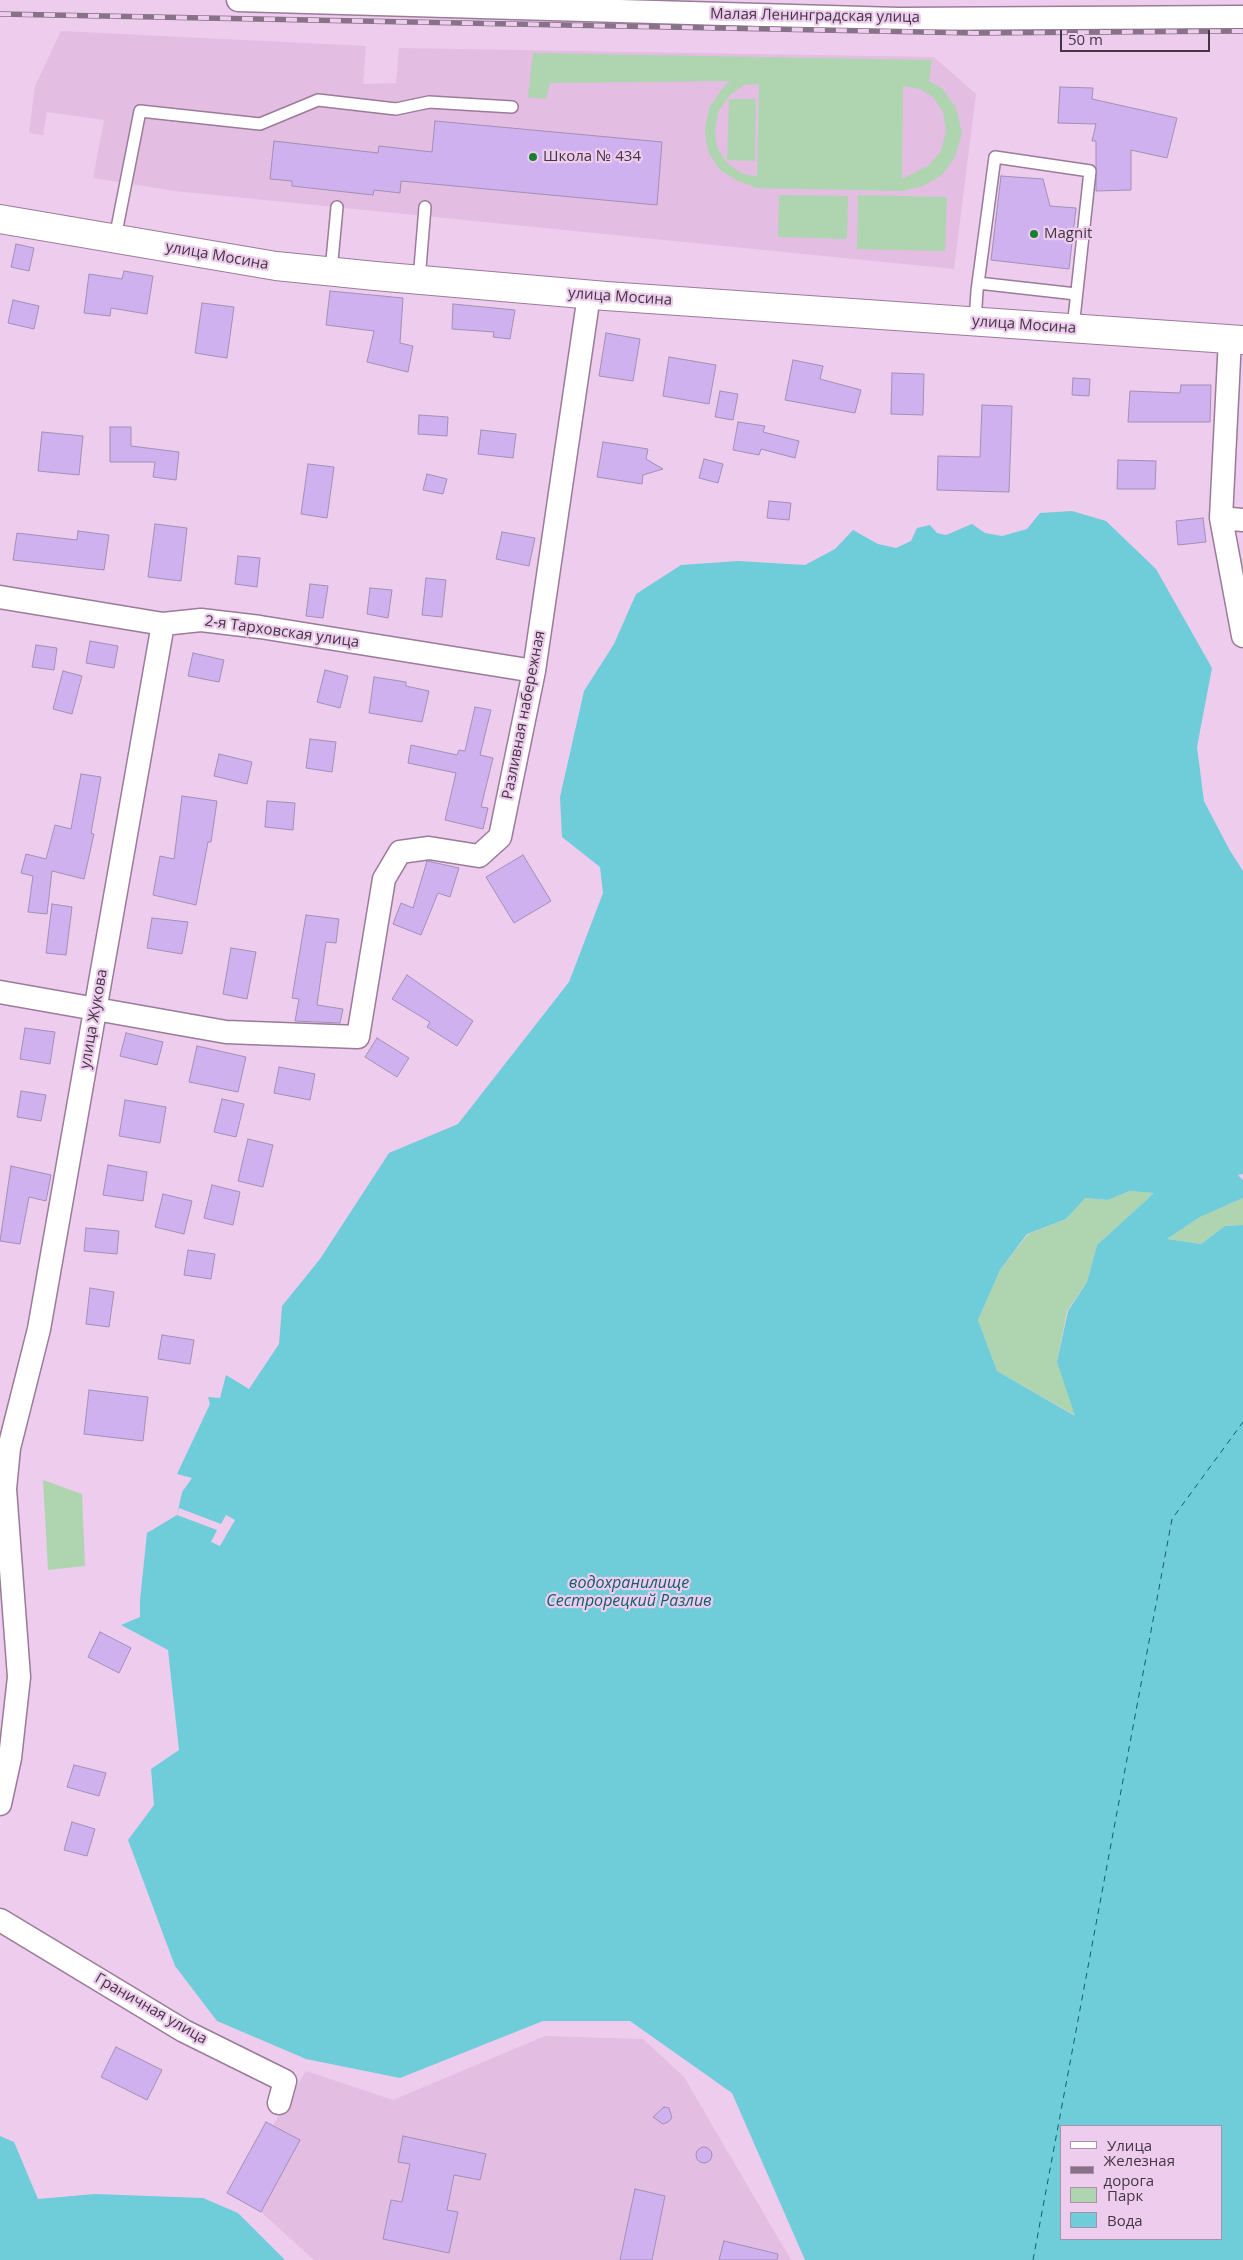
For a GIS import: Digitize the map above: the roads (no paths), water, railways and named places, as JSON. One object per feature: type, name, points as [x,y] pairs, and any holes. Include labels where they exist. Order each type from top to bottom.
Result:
[{"type":"street","name":"Малая Ленинградская улица","points":[[238,0],[898,19],[998,9],[1243,17]]},
{"type":"street","points":[[898,19],[913,0]]},
{"type":"street","name":"улица Мосина","points":[[0,219],[276,266],[418,280],[589,295],[1236,340]]},
{"type":"street","name":"Разливная набережная","points":[[96,1009],[226,1032],[358,1037],[384,879],[400,852],[429,848],[479,856],[500,837],[534,671],[589,295]]},
{"type":"street","points":[[1236,340],[1232,519],[1243,636]]},
{"type":"street","name":"2-я Тарховская улица","points":[[0,597],[163,624],[201,620],[260,627],[534,671]]},
{"type":"street","name":"улица Жукова","points":[[8,1410],[39,1329],[163,624]]},
{"type":"street","points":[[0,992],[96,1009]]},
{"type":"street","points":[[0,1804],[10,1758],[19,1677],[5,1489],[9,1448],[8,1410]]},
{"type":"street","name":"Граничная улица","points":[[0,1920],[49,1947],[184,2031],[285,2082],[279,2103]]},
{"type":"lane","points":[[115,238],[140,111],[260,124],[318,100],[396,108],[429,102],[512,107]]},
{"type":"lane","points":[[975,322],[978,283],[995,157],[1090,171],[1073,329]]},
{"type":"lane","points":[[331,271],[337,207]]},
{"type":"lane","points":[[418,280],[425,207]]},
{"type":"lane","points":[[978,283],[1076,294]]},
{"type":"water","name":"водохранилище Сестрорецкий Разлив","points":[[1072,511],[1106,521],[1156,569],[1212,668],[1197,747],[1204,801],[1229,849],[1243,871],[1243,1174],[1238,1175],[1243,1180],[1243,1198],[1200,1217],[1167,1239],[1201,1244],[1225,1226],[1243,1225],[1243,2260],[805,2260],[732,2093],[630,2021],[543,2021],[400,2078],[306,2059],[217,2021],[175,1966],[128,1840],[154,1805],[151,1769],[179,1750],[168,1650],[121,1625],[140,1617],[147,1533],[177,1515],[182,1492],[192,1478],[177,1474],[210,1404],[208,1397],[220,1398],[226,1375],[249,1389],[279,1344],[282,1306],[320,1259],[389,1153],[458,1124],[569,982],[603,893],[600,867],[562,837],[560,797],[584,691],[614,644],[636,594],[681,565],[738,561],[805,565],[835,549],[853,530],[878,544],[896,548],[911,541],[917,528],[930,525],[937,533],[946,535],[972,524],[985,533],[1002,536],[1027,529],[1040,513]],"holes":[[[1130,1191],[1154,1193],[1097,1245],[1087,1282],[1068,1311],[1057,1362],[1075,1416],[997,1371],[978,1320],[1000,1270],[1027,1234],[1066,1219],[1085,1198],[1108,1200]]]},
{"type":"water","points":[[0,2136],[14,2142],[38,2199],[95,2194],[203,2198],[238,2213],[285,2260],[0,2260]]},
{"type":"railway","points":[[0,14],[975,33],[1243,31]]},
{"type":"place","name":"Школа № 434","points":[[533,157]]},
{"type":"place","name":"Magnit","points":[[1034,234]]}]
